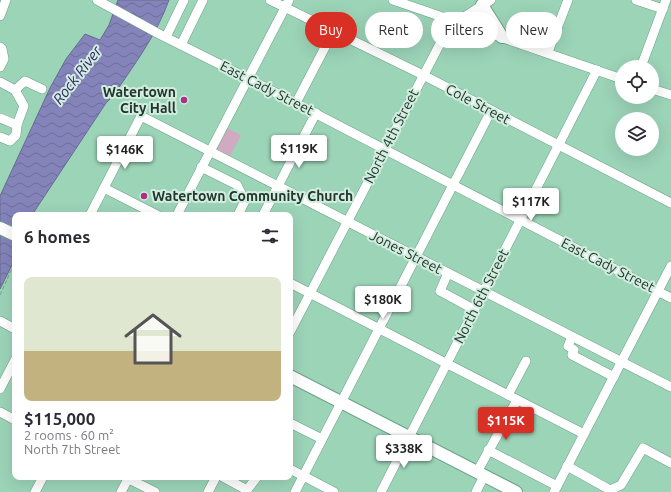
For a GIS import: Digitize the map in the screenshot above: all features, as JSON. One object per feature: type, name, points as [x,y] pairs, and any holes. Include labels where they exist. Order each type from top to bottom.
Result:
[{"type":"main road","points":[[487,3],[502,37]]},
{"type":"main road","points":[[0,228],[12,234]]},
{"type":"main road","points":[[293,378],[516,492]]},
{"type":"street","points":[[0,16],[6,0]]},
{"type":"street","name":"East Cady Street","points":[[97,0],[163,36],[296,103],[671,298]]},
{"type":"street","points":[[163,36],[184,0]]},
{"type":"street","points":[[181,45],[203,0]]},
{"type":"street","name":"Cole Street","points":[[270,0],[287,3],[305,13]]},
{"type":"street","points":[[393,0],[431,13]]},
{"type":"street","points":[[548,52],[568,0]]},
{"type":"street","points":[[636,0],[663,9]]},
{"type":"street","points":[[644,60],[666,0]]},
{"type":"street","points":[[178,212],[287,3]]},
{"type":"street","name":"North 4th Street","points":[[472,12],[487,3]]},
{"type":"street","points":[[498,36],[615,76]]},
{"type":"street","name":"Cole Street","points":[[357,42],[671,203]]},
{"type":"street","points":[[0,47],[2,49],[4,59],[0,67]]},
{"type":"street","points":[[296,103],[325,48]]},
{"type":"street","name":"North 4th Street","points":[[293,326],[438,48]]},
{"type":"street","name":"North 6th Street","points":[[381,492],[597,70]]},
{"type":"street","points":[[15,90],[25,81],[42,89]]},
{"type":"street","points":[[0,82],[15,90],[24,106],[16,125],[16,135],[10,142],[0,137]]},
{"type":"street","points":[[659,91],[671,95]]},
{"type":"street","points":[[295,492],[491,111]]},
{"type":"street","points":[[265,212],[316,114]]},
{"type":"street","name":"Jones Street","points":[[104,188],[141,116],[671,387]]},
{"type":"street","points":[[0,118],[16,125]]},
{"type":"street","points":[[201,167],[237,185],[245,201],[240,212]]},
{"type":"street","points":[[237,185],[245,169]]},
{"type":"street","points":[[92,212],[104,188],[151,212]]},
{"type":"street","points":[[488,450],[555,489],[671,266]]},
{"type":"street","points":[[448,273],[440,291],[475,310]]},
{"type":"street","points":[[293,285],[584,434]]},
{"type":"street","points":[[0,321],[12,327]]},
{"type":"street","points":[[572,337],[568,346],[574,350],[572,355],[614,377]]},
{"type":"street","points":[[508,395],[526,361]]},
{"type":"street","points":[[0,389],[2,379],[12,364]]},
{"type":"street","points":[[476,492],[488,450],[517,400]]},
{"type":"street","points":[[0,412],[12,418]]},
{"type":"street","points":[[293,424],[322,439]]},
{"type":"street","points":[[567,466],[610,490],[621,485],[643,448],[671,464]]},
{"type":"street","points":[[293,471],[332,492]]},
{"type":"street","points":[[35,492],[41,480]]},
{"type":"street","points":[[121,492],[127,480]]},
{"type":"street","points":[[132,480],[155,492]]},
{"type":"street","points":[[208,492],[214,480]]},
{"type":"street","points":[[230,480],[248,490],[255,480]]},
{"type":"path","points":[[0,295],[12,268]]},
{"type":"shaded area","points":[[227,128],[241,135],[230,156],[217,149]]},
{"type":"water","name":"Rock River","points":[[118,0],[169,0],[158,26],[144,50],[113,96],[106,103],[34,212],[12,212],[12,265],[0,289],[0,196],[50,88],[66,59],[85,34],[100,40],[109,25]]},
{"type":"place","name":"Watertown City Hall","points":[[184,100]]},
{"type":"place","name":"Watertown Community Church","points":[[144,196]]}]
